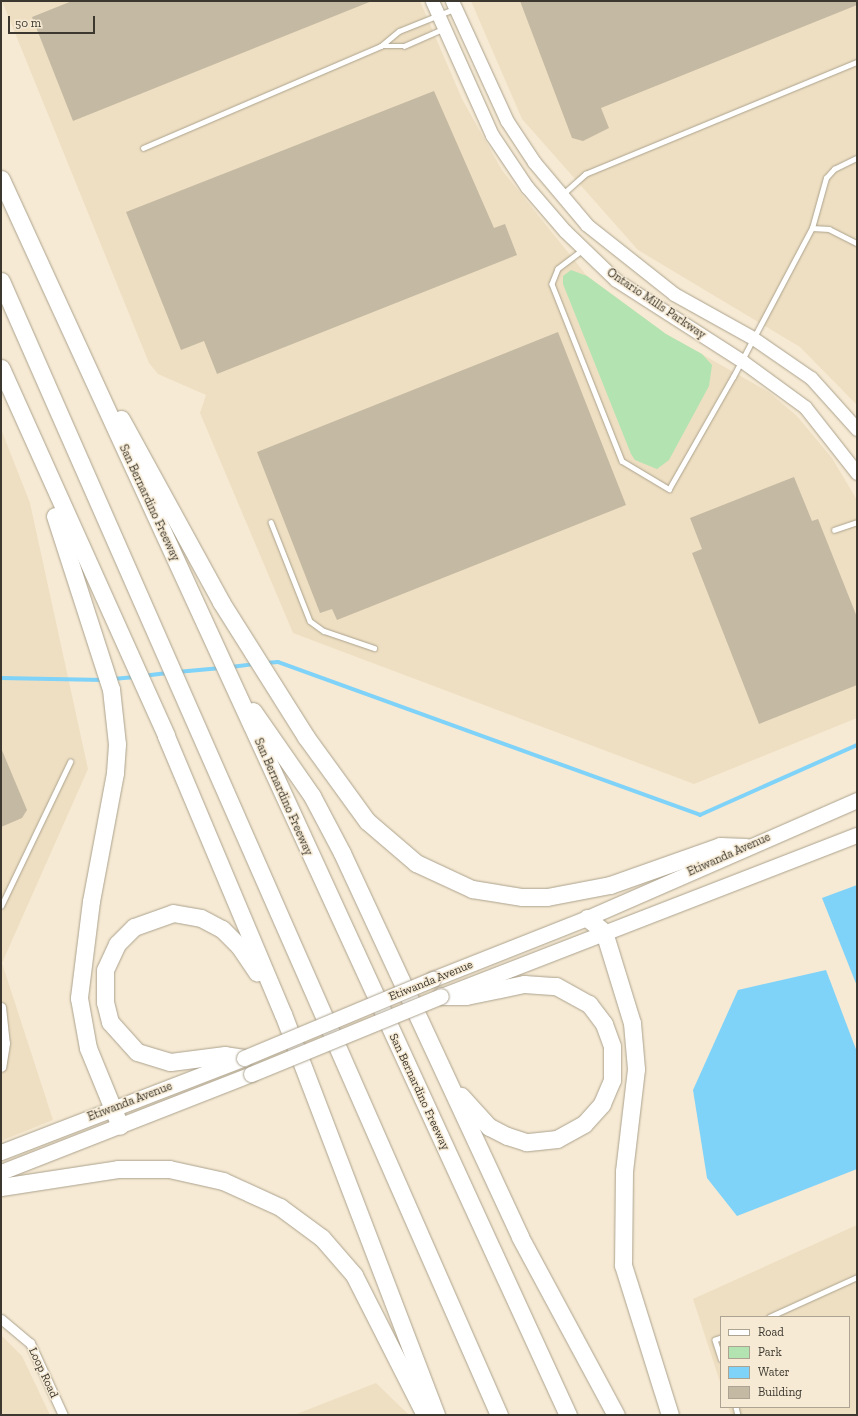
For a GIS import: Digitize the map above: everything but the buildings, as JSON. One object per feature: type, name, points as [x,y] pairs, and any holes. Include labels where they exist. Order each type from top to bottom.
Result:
[{"type":"highway","name":"San Bernardino Freeway","points":[[1,179],[61,313],[568,1415]]},
{"type":"highway","points":[[1,281],[499,1415]]},
{"type":"highway","points":[[61,313],[78,335],[251,651],[306,737],[367,821],[416,863],[458,884],[522,897],[567,895],[610,885],[720,846],[746,847]]},
{"type":"highway","points":[[1,368],[144,686],[290,1033],[436,1415]]},
{"type":"highway","points":[[1,387],[60,529],[107,669],[111,689],[117,744],[115,773],[91,901],[79,998],[88,1048],[120,1126]]},
{"type":"highway","points":[[229,676],[312,796],[383,937],[523,1244],[616,1415]]},
{"type":"highway","points":[[244,1058],[225,1055],[160,1061],[146,1057],[122,1038],[107,1012],[104,980],[112,952],[125,935],[146,920],[173,913],[214,924],[239,946],[290,1033]]},
{"type":"highway","points":[[587,918],[604,932],[616,965],[636,1046],[633,1121],[624,1171],[623,1265],[670,1415]]},
{"type":"highway","points":[[432,1047],[473,1113],[488,1127],[526,1142],[551,1141],[577,1130],[598,1110],[612,1080],[613,1054],[607,1030],[589,1004],[570,991],[544,984],[524,984],[466,996],[441,996]]},
{"type":"highway","points":[[1,1187],[118,1169],[163,1169],[223,1181],[268,1201],[322,1238],[339,1255],[366,1296],[425,1415]]},
{"type":"main road","name":"Ontario Mills Parkway","points":[[432,1],[474,102],[508,161],[542,205],[583,250],[635,293],[784,389],[817,418],[857,473]]},
{"type":"main road","name":"Ontario Mills Parkway","points":[[454,5],[503,114],[561,195],[587,225],[654,280],[753,338],[811,378],[857,429]]},
{"type":"main road","name":"Etiwanda Avenue","points":[[1,1152],[244,1058],[433,979],[587,918],[746,847],[857,800]]},
{"type":"main road","name":"Etiwanda Avenue","points":[[1,1172],[251,1074],[441,996],[857,835]]},
{"type":"street","points":[[1,1007],[5,1043],[1,1067]]},
{"type":"street","name":"Loop Road","points":[[1,1319],[30,1344],[63,1415]]},
{"type":"lane","points":[[143,148],[381,46],[399,32],[438,16],[454,5]]},
{"type":"lane","points":[[381,46],[404,46],[443,30]]},
{"type":"lane","points":[[561,195],[585,174],[857,62]]},
{"type":"lane","points":[[583,250],[558,269],[552,284],[622,462],[669,489],[742,361],[812,228],[826,178],[834,168],[857,158]]},
{"type":"lane","points":[[812,228],[830,229],[857,243]]},
{"type":"lane","points":[[271,522],[310,621],[324,631],[374,648]]},
{"type":"lane","points":[[834,530],[857,522]]},
{"type":"lane","points":[[1,906],[70,762]]},
{"type":"lane","points":[[771,1316],[857,1278]]},
{"type":"lane","points":[[720,1338],[715,1340],[720,1356]]},
{"type":"shaded area","points":[[2,1],[420,1],[462,99],[502,170],[587,276],[666,334],[769,392],[797,416],[832,458],[857,500],[857,718],[694,784],[293,633],[200,413],[206,395],[158,374],[149,363]]},
{"type":"shaded area","points":[[471,1],[857,1],[857,405],[800,347],[638,250],[522,119]]},
{"type":"shaded area","points":[[1,429],[30,503],[88,769],[2,963],[53,1120],[1,1141]]},
{"type":"shaded area","points":[[857,1225],[857,1415],[731,1415],[728,1408],[850,1408],[850,1316],[720,1316],[720,1382],[693,1299]]},
{"type":"shaded area","points":[[1,1335],[22,1356],[50,1415],[1,1415]]},
{"type":"shaded area","points":[[376,1383],[409,1415],[294,1415]]},
{"type":"green space","points":[[571,270],[587,276],[666,334],[702,354],[712,365],[709,386],[669,460],[657,469],[635,460],[631,454],[563,284],[563,276]]},
{"type":"water","points":[[857,885],[857,986],[822,898]]},
{"type":"water","points":[[826,970],[857,1052],[857,1169],[737,1216],[707,1178],[693,1090],[738,990]]},
{"type":"waterway","points":[[265,663],[278,662],[700,815],[857,745]]},
{"type":"waterway","points":[[231,667],[254,664]]},
{"type":"waterway","points":[[177,672],[221,668]]},
{"type":"waterway","points":[[143,676],[169,673]]},
{"type":"waterway","points":[[113,679],[135,677]]},
{"type":"waterway","points":[[1,678],[103,680]]}]
